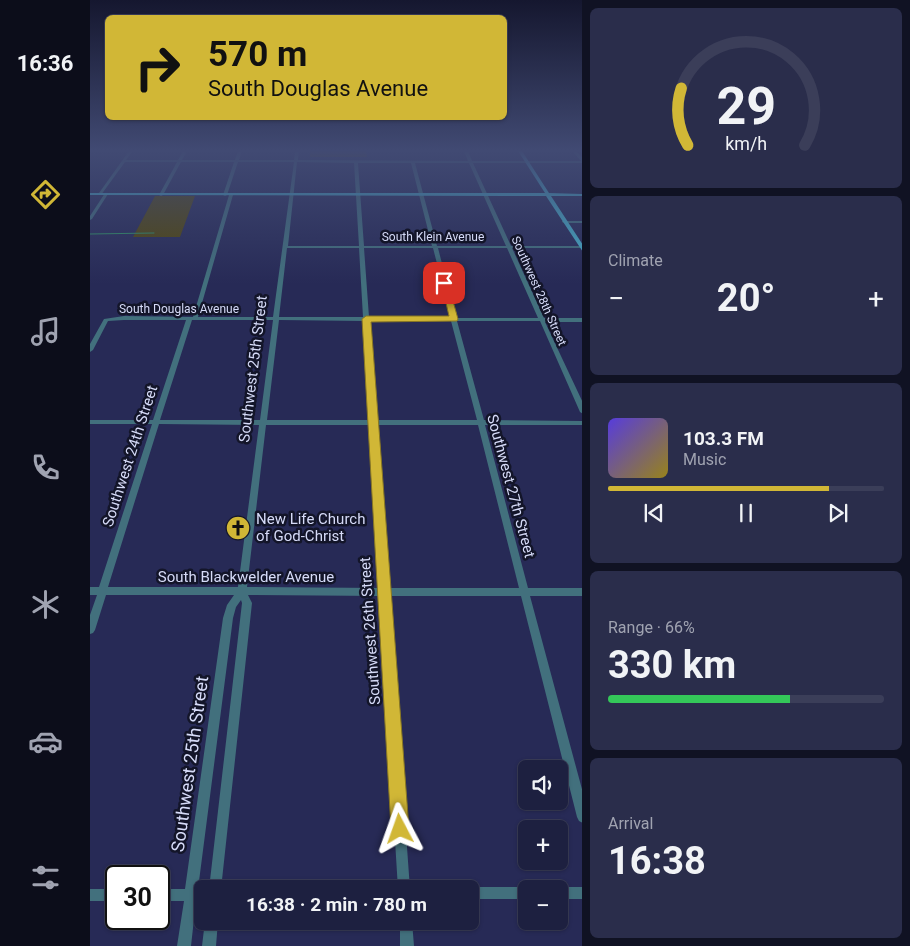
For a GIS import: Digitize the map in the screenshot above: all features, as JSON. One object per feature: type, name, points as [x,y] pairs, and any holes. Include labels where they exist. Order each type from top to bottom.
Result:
[{"type":"main road","points":[[548,195],[582,249]]},
{"type":"street","points":[[90,219],[102,195]]},
{"type":"street","name":"Southwest 24th Street","points":[[90,630],[155,421],[192,319],[228,195]]},
{"type":"street","name":"Southwest 25th Street","points":[[199,880],[228,618],[232,605],[242,591],[291,195]]},
{"type":"street","name":"Southwest 26th Street","points":[[357,195],[403,880]]},
{"type":"street","name":"Southwest 27th Street","points":[[421,195],[582,817]]},
{"type":"street","name":"Southwest 28th Street","points":[[485,195],[582,412]]},
{"type":"street","points":[[564,222],[582,222]]},
{"type":"street","name":"South Klein Avenue","points":[[285,247],[508,247],[582,249]]},
{"type":"street","name":"South Douglas Avenue","points":[[90,350],[106,320],[124,318],[582,320]]},
{"type":"street","points":[[90,422],[582,423]]},
{"type":"street","name":"South Blackwelder Avenue","points":[[90,591],[582,592]]},
{"type":"street","name":"Southwest 25th Street","points":[[216,880],[247,603],[242,591]]},
{"type":"street","points":[[479,892],[518,892]]},
{"type":"street","points":[[568,892],[582,892]]},
{"type":"street","points":[[90,895],[105,895]]},
{"type":"street","points":[[170,895],[194,895]]},
{"type":"street","name":"Southwest 25th Street","points":[[184,946],[194,907]]},
{"type":"street","points":[[209,946],[211,930]]},
{"type":"street","points":[[407,930],[408,946]]},
{"type":"shaded area","points":[[155,196],[195,196],[180,237],[133,237]]},
{"type":"waterway","points":[[90,234],[154,233]]},
{"type":"place","name":"New Life Church of God-Christ","points":[[238,528]]},
{"type":"route","points":[[400,829],[366,319],[454,319],[444,283]]}]
